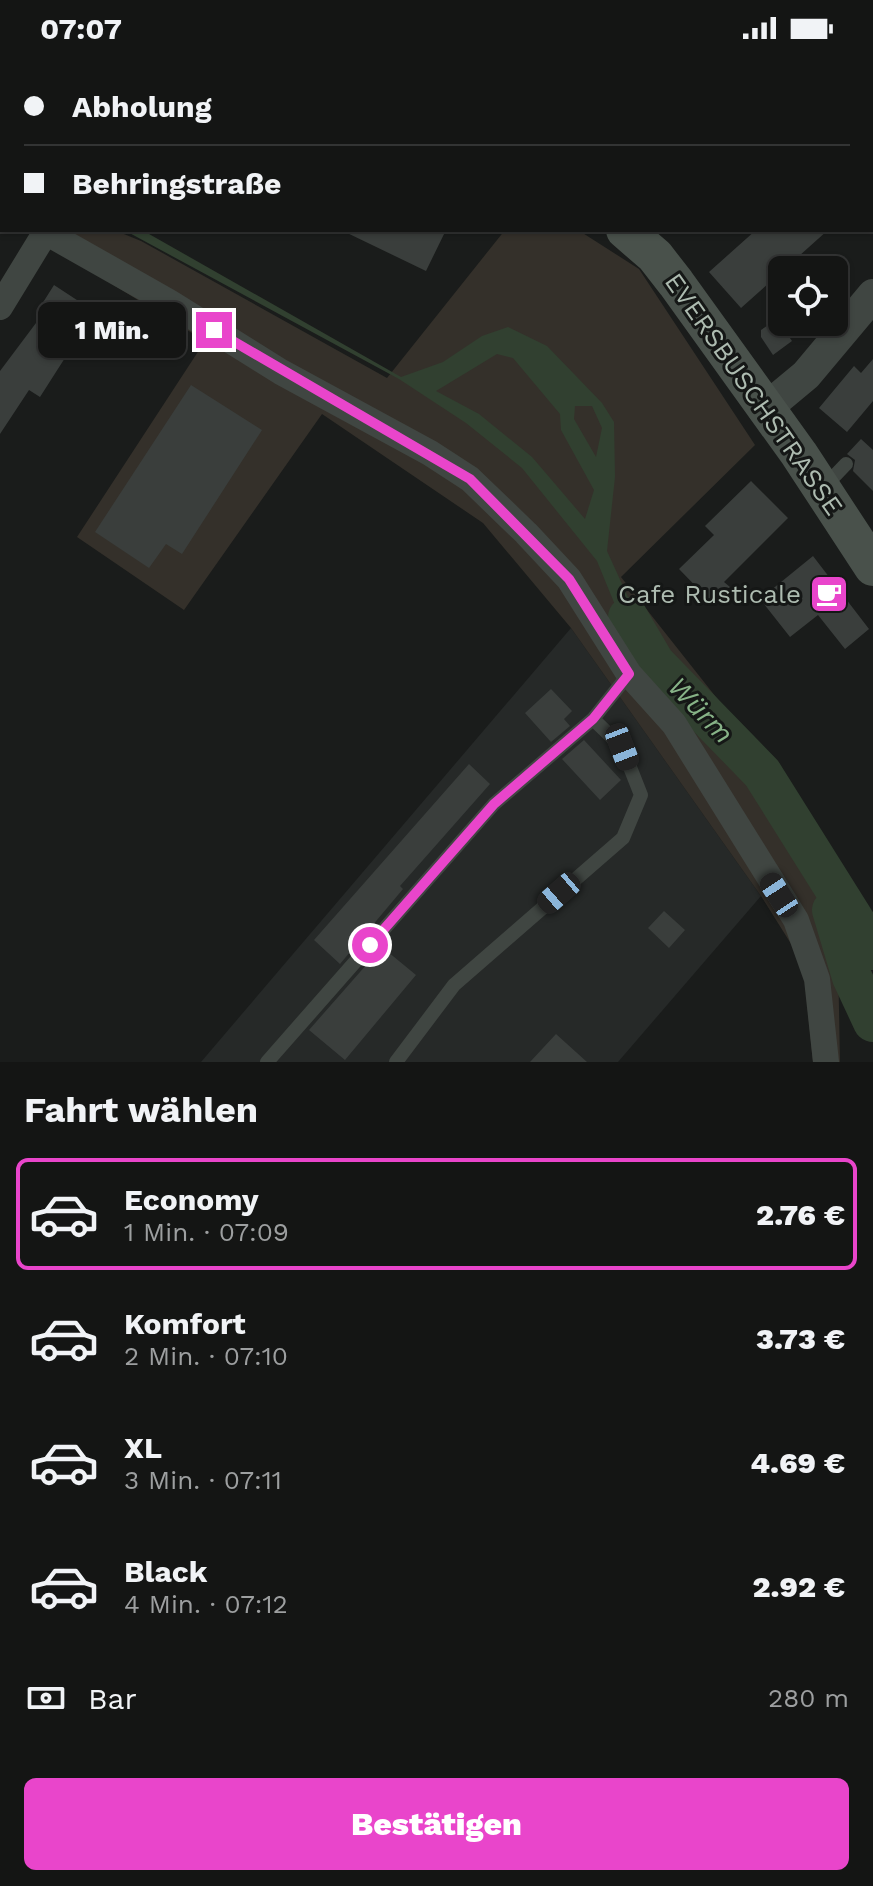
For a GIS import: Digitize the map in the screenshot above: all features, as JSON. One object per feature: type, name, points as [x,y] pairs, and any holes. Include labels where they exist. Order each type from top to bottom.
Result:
[{"type":"main road","name":"EVERSBUSCHSTRASSE","points":[[627,232],[662,265],[764,410],[834,476],[873,567]]},
{"type":"street","points":[[0,307],[44,232]]},
{"type":"street","points":[[47,232],[470,479],[569,579],[629,674],[674,724],[796,920],[817,979],[826,1062]]},
{"type":"street","points":[[764,410],[806,375],[873,295]]},
{"type":"lane","points":[[267,1062],[494,804],[593,719],[629,674]]},
{"type":"lane","points":[[396,1062],[454,985],[623,838],[641,795],[622,747],[593,719]]},
{"type":"shaded area","points":[[74,232],[119,232],[141,241],[387,378],[503,232],[581,232],[639,269],[755,445],[621,577],[769,764],[867,930],[838,956],[840,1062],[813,1062],[803,963],[761,896],[571,628],[483,523],[322,414],[184,610],[77,537],[205,341],[71,259]]},
{"type":"shaded area","points":[[128,232],[146,232],[401,377],[443,362],[482,336],[508,327],[547,346],[602,403],[614,422],[615,477],[607,551],[658,663],[655,666],[627,634],[597,561],[522,468],[466,423],[399,379]],"holes":[[[497,354],[513,358],[560,414],[561,430],[594,490],[585,519],[532,457],[479,414],[436,391]],[[575,406],[592,406],[602,428],[596,457],[574,419]]]},
{"type":"shaded area","points":[[571,628],[761,896],[618,1062],[201,1062]]},
{"type":"building","points":[[345,232],[445,232],[426,271]]},
{"type":"building","points":[[754,232],[826,232],[799,256],[768,256],[768,284],[741,308],[709,272]]},
{"type":"building","points":[[54,285],[83,304],[67,329],[79,336],[40,397],[29,390],[0,434],[0,371],[42,315],[37,312]]},
{"type":"building","points":[[768,325],[768,336],[789,336],[792,341],[773,355],[761,337],[761,330]]},
{"type":"building","points":[[873,359],[873,401],[847,432],[819,408],[854,366],[861,373]]},
{"type":"building","points":[[191,385],[262,430],[182,554],[166,544],[149,568],[95,532]]},
{"type":"building","points":[[861,439],[873,450],[873,491],[853,471],[855,460],[847,454]]},
{"type":"building","points":[[751,481],[788,518],[724,582],[730,587],[713,604],[679,569],[714,535],[705,526]]},
{"type":"building","points":[[813,556],[869,629],[845,649],[818,615],[790,637],[760,599]]},
{"type":"building","points":[[551,689],[572,711],[564,719],[570,726],[551,742],[525,713]]},
{"type":"building","points":[[584,740],[621,780],[600,800],[562,759]]},
{"type":"building","points":[[469,764],[490,784],[400,886],[403,889],[340,964],[314,940]]},
{"type":"building","points":[[664,911],[685,930],[669,948],[648,928]]},
{"type":"building","points":[[382,947],[416,975],[345,1060],[309,1030]]},
{"type":"building","points":[[556,1034],[587,1062],[530,1062]]},
{"type":"waterway","name":"Würm","points":[[628,617],[655,663],[762,773],[873,950]]},
{"type":"waterway","name":"Würm","points":[[832,910],[852,977],[873,1022]]},
{"type":"place","name":"Cafe Rusticale","points":[[829,594]]},
{"type":"route","points":[[214,330],[281,372],[430,453],[470,479],[569,579],[629,674],[593,719],[494,804],[370,945]]}]
